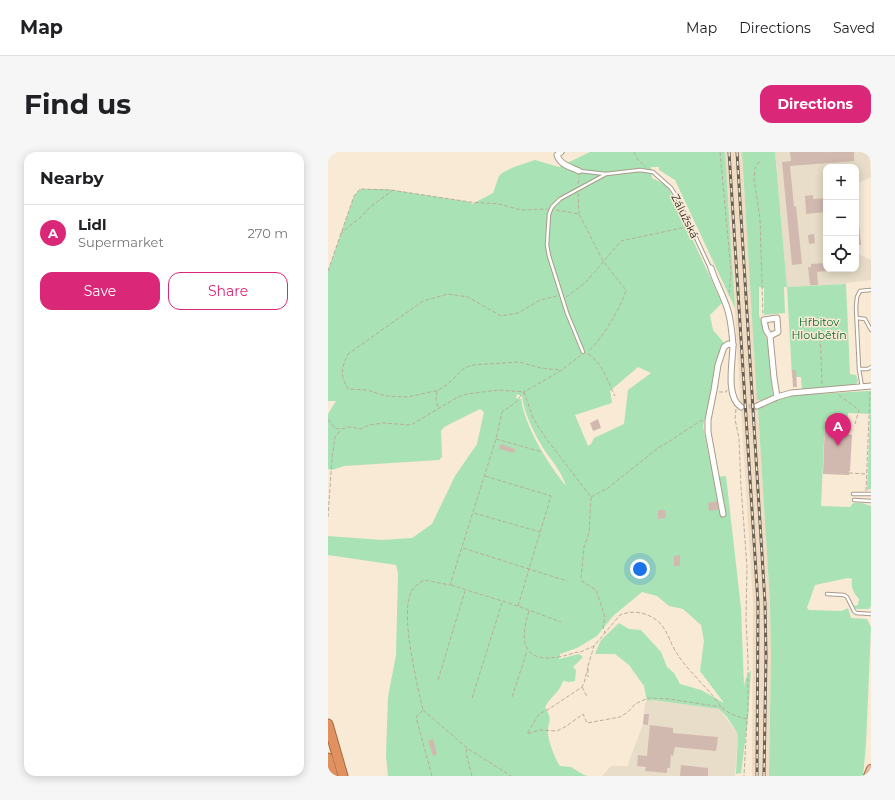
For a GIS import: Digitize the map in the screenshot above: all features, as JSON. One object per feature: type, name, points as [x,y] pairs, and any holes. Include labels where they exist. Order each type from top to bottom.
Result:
[{"type":"highway","points":[[328,724],[343,776]]},
{"type":"highway","points":[[328,758],[333,776]]},
{"type":"main road","points":[[868,776],[871,768]]},
{"type":"street","points":[[561,152],[557,155],[560,161],[579,171]]},
{"type":"street","name":"Zálužská","points":[[711,268],[715,281],[727,306],[733,345],[731,381],[732,393],[739,406]]},
{"type":"street","points":[[770,336],[778,332],[777,318],[764,320],[766,330],[770,336],[777,397]]},
{"type":"street","points":[[723,514],[708,432],[708,420],[718,365],[724,347],[728,344],[733,345]]},
{"type":"street","points":[[758,406],[777,397],[791,393],[862,387],[870,388]]},
{"type":"lane","points":[[579,171],[606,174],[640,170],[653,172]]},
{"type":"lane","name":"Zálužská","points":[[653,172],[671,188],[678,199],[711,268]]},
{"type":"lane","points":[[584,352],[563,300],[549,256],[547,246],[549,214],[551,209],[560,199],[606,174]]},
{"type":"lane","points":[[862,387],[859,368],[857,297],[860,291],[870,290]]},
{"type":"lane","points":[[857,318],[865,319],[871,330]]},
{"type":"lane","points":[[859,368],[868,369],[871,367]]},
{"type":"lane","points":[[853,494],[871,494]]},
{"type":"lane","points":[[854,500],[871,501]]},
{"type":"lane","points":[[827,594],[844,595],[847,597],[856,613],[871,614]]},
{"type":"path","points":[[634,152],[638,160],[653,172]]},
{"type":"path","points":[[720,152],[731,271],[729,299]]},
{"type":"path","points":[[760,162],[755,168],[754,178],[760,219],[764,320]]},
{"type":"path","points":[[450,585],[496,439],[502,412],[515,403],[524,392],[562,370],[579,358],[584,352],[594,348],[617,312],[625,296],[626,290],[603,261],[579,214],[579,171]]},
{"type":"path","points":[[328,271],[354,196],[360,189],[393,190],[470,202],[499,204],[520,210],[551,209],[579,214]]},
{"type":"path","points":[[340,235],[370,207],[393,190]]},
{"type":"path","points":[[563,300],[584,282],[621,241],[690,226]]},
{"type":"path","points":[[561,294],[540,300],[518,313],[501,316],[468,297],[448,294],[423,301],[348,354],[341,368],[344,382],[348,389],[367,390],[386,396],[408,397],[437,390],[449,383],[463,369],[472,365],[519,362],[542,368],[562,370]]},
{"type":"path","points":[[820,332],[823,390]]},
{"type":"path","points":[[584,352],[593,357],[600,365],[615,396]]},
{"type":"path","points":[[714,390],[726,392],[731,381]]},
{"type":"path","points":[[870,388],[866,490],[871,490]]},
{"type":"path","points":[[833,389],[859,410],[855,424]]},
{"type":"path","points":[[437,390],[436,400],[438,408]]},
{"type":"path","points":[[328,419],[335,428],[341,429],[350,427],[361,429],[369,425],[383,423],[411,424],[456,398],[466,394],[499,390],[524,392]]},
{"type":"path","points":[[524,392],[532,418],[591,497],[589,533],[584,547],[581,578],[583,582],[596,590],[604,617],[603,626],[605,632]]},
{"type":"path","points":[[739,406],[735,419],[739,438],[747,566],[746,619],[748,702],[744,776]]},
{"type":"path","points":[[591,497],[608,488],[658,448],[704,419],[708,420]]},
{"type":"path","points":[[328,518],[335,437],[341,429]]},
{"type":"path","points":[[496,439],[542,452]]},
{"type":"path","points":[[849,473],[867,474]]},
{"type":"path","points":[[484,476],[551,496],[518,606]]},
{"type":"path","points":[[473,513],[541,533]]},
{"type":"path","points":[[462,548],[567,581]]},
{"type":"path","points":[[511,776],[467,748],[423,710],[412,660],[408,619],[408,602],[411,592],[417,584],[424,580],[450,585],[518,606],[561,622]]},
{"type":"path","points":[[438,680],[465,590]]},
{"type":"path","points":[[472,698],[502,602]]},
{"type":"path","points":[[512,697],[527,651],[524,635],[529,611]]},
{"type":"path","points":[[527,651],[536,657],[552,659],[578,653],[594,646],[620,615],[624,613],[637,612],[656,619],[660,623],[669,636],[679,656],[726,712],[747,719]]},
{"type":"path","points":[[594,646],[594,651],[582,687],[539,714],[527,734],[539,730],[557,732],[583,714],[587,723],[620,717],[628,712],[635,704],[648,698],[669,699],[721,707]]},
{"type":"path","points":[[588,667],[588,677]]},
{"type":"path","points":[[582,687],[586,695],[589,696]]},
{"type":"path","points":[[423,710],[416,717],[432,776]]},
{"type":"path","points":[[467,748],[466,754],[472,776]]},
{"type":"shaded area","points":[[725,152],[742,152],[770,603],[771,656],[769,776],[752,776],[753,603]]},
{"type":"shaded area","points":[[775,152],[869,152],[871,177],[859,183],[859,164],[823,164],[823,272],[859,272],[859,254],[871,260],[871,280],[846,284],[787,287]]},
{"type":"shaded area","points":[[653,700],[719,709],[738,734],[735,776],[602,776],[611,766],[629,766],[628,764],[643,724],[645,703]]},
{"type":"green space","points":[[590,152],[725,152],[735,308],[675,180],[659,170],[659,167],[651,167],[652,178],[666,185],[670,191],[722,303],[710,315],[713,330],[725,344],[703,426],[709,457],[717,477],[726,476],[741,608],[744,686],[746,678],[751,670],[748,718],[741,773],[736,774],[738,734],[727,717],[719,709],[653,700],[647,701],[644,686],[629,665],[615,654],[595,654],[601,640],[619,623],[629,629],[641,630],[661,652],[667,667],[674,673],[680,684],[701,690],[724,703],[700,671],[704,641],[701,625],[683,609],[669,606],[657,596],[642,592],[613,616],[597,636],[577,648],[560,654],[559,659],[579,654],[583,657],[573,667],[576,670],[575,681],[563,681],[560,688],[545,707],[550,719],[548,734],[554,755],[560,766],[571,767],[588,776],[388,776],[386,756],[388,697],[396,655],[398,573],[396,565],[328,555],[328,536],[382,540],[412,538],[432,524],[455,476],[477,444],[484,412],[480,409],[444,427],[441,431],[442,457],[439,460],[344,466],[332,470],[328,469],[328,414],[336,401],[328,401],[328,271],[354,196],[360,189],[386,189],[470,202],[472,204],[493,193],[499,176],[514,167],[535,160],[559,167]],"holes":[[[638,367],[651,373],[628,390],[624,424],[594,438],[588,446],[575,415],[612,403],[610,391]],[[517,394],[522,396],[525,410],[534,431],[545,451],[560,472],[566,486],[538,445],[527,421],[521,399],[516,398]]]},
{"type":"green space","points":[[742,152],[775,152],[787,287],[784,287],[785,313],[764,315],[764,288],[759,287],[759,315],[768,344],[773,397],[762,401],[757,400]]},
{"type":"green space","name":"Hřbitov Hloubětín","points":[[846,284],[850,374],[856,375],[858,381],[855,385],[802,390],[801,377],[792,377],[787,287]]},
{"type":"green space","points":[[871,391],[871,489],[867,490],[870,414],[848,413],[848,419],[825,419],[821,506],[850,507],[853,503],[862,503],[871,506],[871,606],[869,609],[856,609],[854,606],[858,605],[859,599],[853,590],[852,579],[848,578],[815,585],[807,608],[809,610],[842,611],[848,608],[851,618],[867,619],[871,627],[866,744],[863,776],[769,776],[771,656],[770,603],[758,409],[786,396]]},
{"type":"building","points":[[790,152],[854,152],[854,161],[790,166],[802,264],[792,265],[782,162],[791,161]]},
{"type":"building","points":[[813,195],[813,199],[823,198],[823,212],[806,214],[805,196]]},
{"type":"building","points":[[859,225],[861,245],[859,245]]},
{"type":"building","points":[[814,234],[815,243],[809,244],[808,235]]},
{"type":"building","points":[[823,263],[823,271],[817,272],[818,285],[810,285],[808,267],[811,267],[811,264]]},
{"type":"building","points":[[792,370],[796,370],[797,387],[793,387]]},
{"type":"building","points":[[598,419],[601,428],[593,431],[590,423]]},
{"type":"building","points":[[825,422],[832,422],[832,428],[847,428],[847,434],[852,435],[849,475],[823,474]]},
{"type":"building","points":[[500,444],[515,449],[514,453],[499,449]]},
{"type":"building","points":[[717,501],[718,510],[709,511],[708,503]]},
{"type":"building","points":[[658,510],[665,510],[666,518],[658,519]]},
{"type":"building","points":[[680,555],[680,566],[674,566],[674,556]]},
{"type":"building","points":[[644,714],[649,714],[648,725],[643,724]]},
{"type":"building","points":[[650,725],[673,728],[673,733],[718,737],[716,751],[675,747],[673,756],[671,755],[670,768],[667,768],[667,773],[645,771],[646,767],[637,766],[638,755],[647,756]]},
{"type":"building","points":[[433,739],[437,754],[433,756],[428,741]]},
{"type":"building","points":[[681,765],[708,768],[708,776],[680,776]]},
{"type":"tunnel","points":[[741,407],[757,406]]},
{"type":"railway","points":[[729,152],[758,603],[757,776]]},
{"type":"railway","points":[[737,152],[765,603],[766,656],[764,776]]},
{"type":"place","name":"Lidl","points":[[838,446]]}]
